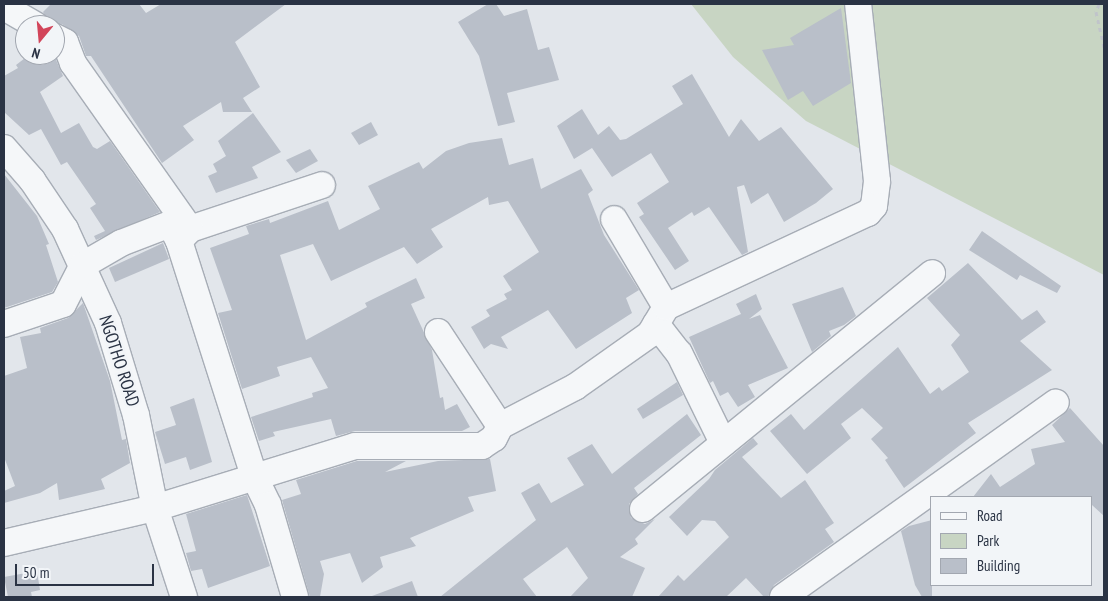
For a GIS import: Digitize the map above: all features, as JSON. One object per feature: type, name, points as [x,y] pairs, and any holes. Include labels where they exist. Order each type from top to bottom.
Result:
[{"type":"street","points":[[4,543],[155,508],[355,446],[482,446],[494,438],[500,426],[575,387],[650,334],[661,316],[868,213],[874,206],[878,181],[858,4]]},
{"type":"street","points":[[4,7],[18,15]]},
{"type":"street","points":[[65,42],[73,63],[185,235],[254,476],[268,505],[295,597]]},
{"type":"street","name":"NGOTHO ROAD","points":[[4,148],[32,180],[60,221],[82,265],[124,367],[155,508],[184,597]]},
{"type":"street","points":[[185,235],[322,185]]},
{"type":"street","points":[[614,219],[722,443]]},
{"type":"street","points":[[4,324],[63,304],[82,265],[121,243],[170,224],[185,235]]},
{"type":"street","points":[[643,509],[932,273]]},
{"type":"street","points":[[438,332],[500,426]]},
{"type":"street","points":[[783,597],[1056,402]]},
{"type":"path","points":[[1098,4],[1096,12],[1104,47]]},
{"type":"green space","points":[[691,4],[1104,4],[1104,275],[806,121],[733,57]]},
{"type":"building","points":[[51,4],[139,4],[146,13],[161,4],[286,4],[235,42],[260,87],[243,98],[252,112],[223,112],[221,102],[183,126],[194,140],[162,163],[91,56],[86,56],[79,36],[65,26],[65,15],[45,15],[43,12]]},
{"type":"building","points":[[488,4],[496,4],[504,16],[527,9],[538,50],[549,47],[559,80],[507,93],[515,122],[498,126],[479,56],[458,22]]},
{"type":"building","points":[[841,8],[851,83],[813,106],[803,91],[788,100],[762,50],[794,45],[790,38]]},
{"type":"building","points":[[16,65],[58,65],[63,76],[40,92],[61,133],[79,123],[93,147],[97,149],[110,141],[160,212],[96,240],[94,236],[105,231],[90,208],[96,204],[67,162],[61,165],[41,129],[29,135],[4,112],[4,76],[18,68]]},
{"type":"building","points":[[692,74],[729,137],[741,119],[759,141],[781,127],[833,189],[816,203],[784,222],[768,193],[751,204],[744,185],[737,187],[748,252],[742,255],[709,207],[694,216],[692,212],[668,228],[689,261],[675,270],[639,217],[644,214],[637,203],[669,182],[651,153],[612,177],[592,148],[574,159],[557,126],[582,109],[598,135],[609,126],[620,140],[626,139],[683,104],[672,86]]},
{"type":"building","points":[[253,113],[281,152],[252,167],[258,178],[216,193],[208,176],[217,172],[213,164],[226,156],[218,141]]},
{"type":"building","points":[[371,122],[378,135],[359,145],[351,133]]},
{"type":"building","points":[[502,138],[509,165],[533,158],[541,189],[581,169],[593,190],[588,194],[604,235],[639,290],[626,298],[632,313],[576,349],[548,310],[501,337],[508,349],[491,344],[484,349],[471,327],[490,316],[486,310],[507,299],[504,294],[512,290],[503,276],[539,252],[508,201],[489,205],[488,197],[431,229],[443,247],[417,264],[404,247],[331,281],[313,244],[280,255],[306,340],[367,307],[365,303],[416,278],[425,298],[411,304],[432,350],[440,398],[443,397],[445,410],[457,404],[470,427],[462,431],[355,431],[336,436],[331,419],[273,432],[275,436],[259,441],[251,417],[313,397],[312,393],[328,388],[311,357],[277,367],[280,376],[242,389],[218,313],[232,310],[210,248],[249,234],[246,226],[269,219],[270,223],[328,201],[339,230],[380,209],[368,186],[419,162],[423,169],[446,151],[469,143]]},
{"type":"building","points":[[310,149],[318,161],[296,173],[286,160]]},
{"type":"building","points":[[4,174],[37,216],[49,244],[46,245],[58,282],[52,292],[4,308]]},
{"type":"building","points":[[982,231],[1061,286],[1057,293],[1020,275],[1017,280],[969,250]]},
{"type":"building","points":[[163,243],[169,259],[115,282],[109,268]]},
{"type":"building","points":[[968,263],[1022,320],[1037,310],[1046,322],[1020,341],[1052,370],[968,423],[976,433],[904,488],[885,460],[888,458],[871,439],[883,428],[862,408],[841,424],[851,438],[807,474],[770,431],[791,414],[804,430],[898,347],[930,394],[939,387],[942,391],[969,372],[951,345],[960,335],[927,298]]},
{"type":"building","points":[[843,287],[856,316],[844,325],[829,331],[831,336],[812,352],[792,304]]},
{"type":"building","points":[[756,294],[762,309],[749,319],[760,315],[788,368],[748,385],[755,397],[738,407],[728,392],[720,396],[713,381],[710,383],[689,337],[741,314],[736,304]]},
{"type":"building","points":[[83,303],[110,381],[122,440],[126,439],[130,463],[101,479],[105,489],[59,500],[57,483],[40,493],[4,503],[4,491],[15,486],[4,457],[4,376],[27,368],[20,337],[41,333],[40,328],[68,318]]},
{"type":"building","points":[[677,382],[683,395],[643,419],[637,409]]},
{"type":"building","points":[[194,398],[212,462],[190,470],[186,457],[165,464],[155,432],[176,425],[170,407]]},
{"type":"building","points":[[1070,408],[1104,446],[1104,516],[1093,506],[1093,496],[974,496],[991,474],[1000,487],[1035,464],[1031,449],[1065,442],[1052,425]]},
{"type":"building","points":[[687,414],[701,435],[634,488],[638,494],[629,504],[631,518],[645,524],[655,519],[635,539],[638,544],[620,557],[645,568],[632,597],[570,597],[588,578],[567,547],[523,579],[537,597],[440,597],[536,520],[521,493],[539,483],[551,503],[584,485],[567,458],[592,444],[612,474]]},
{"type":"building","points":[[753,438],[758,444],[742,457],[781,498],[805,480],[834,523],[825,529],[834,542],[774,585],[768,597],[764,597],[746,578],[726,597],[658,597],[678,575],[684,581],[729,537],[715,521],[702,520],[687,536],[669,517],[709,479],[715,470]]},
{"type":"building","points":[[490,459],[496,491],[468,497],[474,511],[410,538],[416,546],[380,557],[383,567],[362,583],[350,553],[320,561],[324,574],[320,597],[310,597],[282,500],[301,494],[296,480],[357,461],[406,461],[385,472],[438,461]]},
{"type":"building","points":[[247,495],[270,566],[208,588],[202,569],[191,571],[186,553],[196,551],[186,514]]},
{"type":"building","points":[[930,521],[930,586],[932,586],[932,597],[922,597],[915,585],[901,531],[909,526]]},
{"type":"building","points":[[37,571],[40,590],[31,592],[32,597],[8,597],[4,577]]},
{"type":"building","points":[[412,581],[418,597],[372,596]]}]
